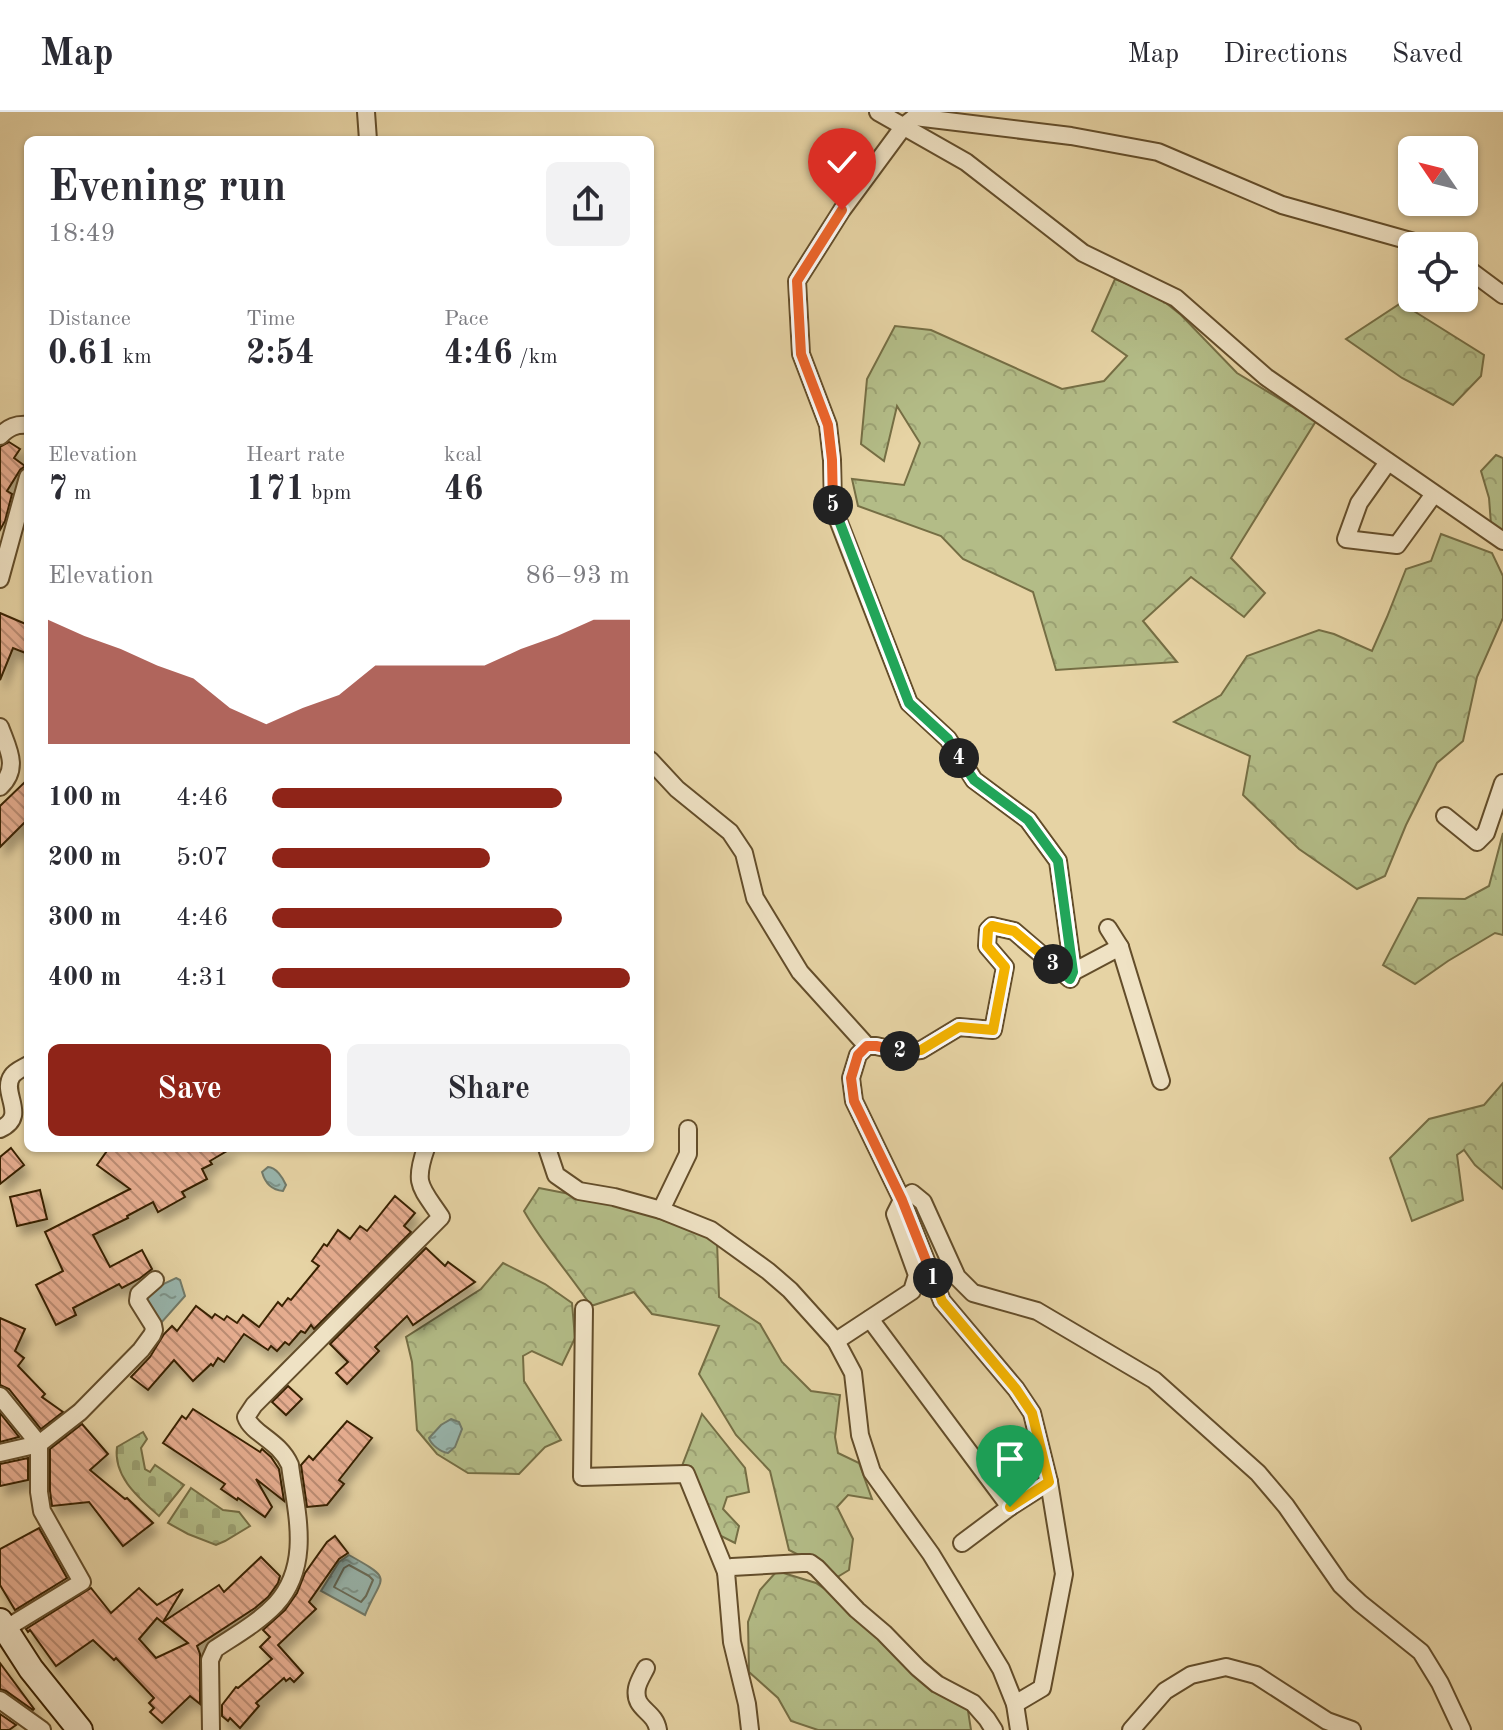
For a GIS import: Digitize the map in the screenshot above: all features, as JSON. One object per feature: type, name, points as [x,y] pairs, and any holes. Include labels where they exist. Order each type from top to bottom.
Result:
[{"type":"main road","points":[[2,1625],[31,1669],[80,1730]]},
{"type":"street","points":[[366,112],[368,136]]},
{"type":"street","points":[[878,112],[966,162],[1083,253],[1176,298],[1266,377],[1503,541]]},
{"type":"street","points":[[1015,1704],[1042,1688],[1064,1574],[1049,1482],[1032,1413],[1016,1389],[942,1301],[902,1200],[854,1101],[851,1078],[858,1055],[867,1046],[903,1052],[921,1050],[959,1027],[993,1030],[1005,967],[987,946],[988,930],[992,926],[1014,931],[1070,979],[1073,972],[1058,861],[1028,820],[974,780],[948,739],[909,703],[833,507],[828,425],[801,354],[797,281],[842,210],[904,126],[915,117],[1071,136],[1158,152],[1282,205],[1398,238]]},
{"type":"street","points":[[1478,275],[1503,295]]},
{"type":"street","points":[[0,436],[9,427],[24,424]]},
{"type":"street","points":[[1388,462],[1359,503],[1346,539],[1397,545],[1434,494]]},
{"type":"street","points":[[0,579],[24,492]]},
{"type":"street","points":[[0,727],[12,758],[4,784]]},
{"type":"street","points":[[654,764],[677,789],[730,832],[744,853],[755,898],[800,972],[867,1046]]},
{"type":"street","points":[[4,784],[24,770]]},
{"type":"street","points":[[1445,816],[1477,842],[1486,833],[1503,783]]},
{"type":"street","points":[[1108,928],[1120,947],[1161,1081]]},
{"type":"street","points":[[1073,972],[1120,947]]},
{"type":"street","points":[[0,1129],[9,1124],[13,1116],[8,1086],[10,1079],[24,1067]]},
{"type":"street","points":[[661,1210],[688,1154],[688,1129]]},
{"type":"street","points":[[211,1730],[212,1654],[276,1603],[290,1584],[298,1559],[299,1536],[290,1465],[277,1445],[252,1427],[246,1417],[286,1372],[441,1217],[418,1179],[425,1152]]},
{"type":"street","points":[[548,1152],[556,1175],[579,1191],[661,1210],[711,1230],[790,1290],[836,1341],[853,1373],[860,1435],[872,1472],[931,1554],[1001,1669],[1015,1704],[1019,1730]]},
{"type":"street","points":[[836,1341],[912,1291],[917,1275],[895,1214],[902,1200],[912,1193],[923,1202],[957,1277],[973,1293],[1037,1311],[1154,1380],[1258,1473],[1286,1506],[1341,1585],[1421,1652],[1462,1730]]},
{"type":"street","points":[[0,1453],[39,1444],[80,1412],[116,1377],[152,1335],[153,1325],[138,1301],[139,1294],[155,1280]]},
{"type":"street","points":[[584,1309],[582,1477],[686,1474],[726,1572],[732,1642],[750,1730]]},
{"type":"street","points":[[870,1319],[1010,1507]]},
{"type":"street","points":[[0,1396],[39,1444],[42,1511],[82,1582],[2,1625]]},
{"type":"street","points":[[962,1543],[1049,1482]]},
{"type":"street","points":[[726,1572],[732,1567],[810,1563],[918,1668],[937,1684],[973,1703],[994,1730]]},
{"type":"street","points":[[1131,1730],[1165,1691],[1191,1675],[1226,1667],[1256,1675],[1327,1721],[1352,1730]]},
{"type":"street","points":[[646,1668],[636,1690],[640,1707],[655,1718],[658,1730]]},
{"type":"street","points":[[0,1700],[42,1730]]},
{"type":"green space","points":[[1115,279],[1156,295],[1181,315],[1237,373],[1316,421],[1231,558],[1265,593],[1244,617],[1191,577],[1143,621],[1177,662],[1056,670],[1033,592],[963,559],[941,536],[858,506],[852,479],[904,485],[920,443],[897,406],[884,461],[861,444],[867,379],[895,326],[931,330],[1062,389],[1104,381],[1127,356],[1092,331]]},
{"type":"green space","points":[[1398,305],[1398,312],[1415,312],[1484,355],[1481,376],[1453,405],[1402,378],[1346,339]]},
{"type":"green space","points":[[1496,455],[1503,458],[1503,533],[1491,524],[1489,498],[1481,471]]},
{"type":"green space","points":[[1441,534],[1492,553],[1503,576],[1503,618],[1477,677],[1463,741],[1437,763],[1385,876],[1357,889],[1299,849],[1243,795],[1250,756],[1174,722],[1221,695],[1247,656],[1319,630],[1372,651],[1406,569],[1431,561]]},
{"type":"green space","points":[[1503,833],[1503,935],[1495,933],[1415,984],[1383,965],[1418,898],[1465,899],[1489,886]]},
{"type":"green space","points":[[1503,1083],[1503,1189],[1475,1165],[1464,1150],[1457,1155],[1463,1200],[1412,1221],[1390,1158],[1429,1119],[1484,1105]]},
{"type":"green space","points":[[539,1188],[621,1204],[672,1218],[717,1241],[719,1297],[760,1324],[782,1362],[811,1391],[840,1395],[835,1437],[838,1453],[859,1463],[872,1499],[848,1495],[837,1507],[853,1539],[849,1570],[834,1579],[789,1550],[770,1471],[736,1435],[699,1374],[719,1326],[652,1314],[634,1292],[591,1306],[524,1211]]},
{"type":"green space","points":[[503,1263],[545,1284],[572,1303],[575,1338],[562,1365],[532,1351],[523,1356],[524,1381],[561,1440],[545,1447],[519,1474],[468,1473],[437,1454],[417,1430],[412,1362],[406,1337],[481,1289]]},
{"type":"green space","points":[[702,1414],[745,1468],[749,1492],[727,1497],[723,1509],[739,1526],[735,1543],[715,1533],[682,1466]]},
{"type":"green space","points":[[143,1432],[147,1439],[141,1448],[145,1469],[150,1472],[155,1465],[184,1485],[159,1516],[129,1486],[117,1458],[117,1447]]},
{"type":"green space","points":[[191,1488],[223,1510],[239,1512],[250,1526],[216,1545],[168,1523]]},
{"type":"green space","points":[[777,1571],[816,1583],[877,1625],[967,1704],[971,1730],[818,1730],[791,1721],[778,1698],[749,1672],[748,1622],[760,1590]]},
{"type":"water","points":[[268,1167],[283,1179],[286,1185],[283,1191],[272,1187],[265,1179],[262,1172]]},
{"type":"water","points":[[176,1278],[180,1280],[185,1296],[161,1323],[146,1297],[157,1287]]},
{"type":"water","points":[[451,1419],[459,1422],[462,1429],[455,1447],[448,1453],[437,1448],[429,1438]]},
{"type":"water","points":[[349,1555],[381,1579],[365,1615],[321,1591],[339,1562]]},
{"type":"building","points":[[9,442],[20,449],[14,458],[24,467],[7,491],[12,494],[0,530],[0,447]]},
{"type":"building","points":[[0,613],[24,623],[24,652],[13,648],[0,680]]},
{"type":"building","points":[[24,783],[24,823],[0,847],[0,806]]},
{"type":"building","points":[[11,1148],[24,1165],[0,1184],[0,1157]]},
{"type":"building","points":[[106,1152],[225,1152],[202,1169],[207,1179],[182,1192],[185,1197],[158,1212],[153,1202],[93,1235],[110,1267],[142,1250],[152,1269],[122,1288],[119,1284],[73,1308],[76,1315],[56,1325],[36,1285],[63,1271],[45,1232],[130,1189],[97,1165]]},
{"type":"building","points":[[40,1190],[47,1219],[17,1226],[10,1197]]},
{"type":"building","points":[[395,1196],[415,1213],[404,1226],[411,1232],[314,1329],[311,1325],[305,1333],[301,1331],[289,1345],[285,1342],[277,1351],[271,1346],[268,1350],[244,1334],[224,1362],[218,1358],[213,1366],[211,1364],[193,1381],[174,1360],[148,1390],[131,1377],[150,1357],[164,1334],[172,1326],[177,1331],[196,1306],[212,1318],[215,1314],[224,1320],[227,1316],[237,1323],[243,1315],[259,1327],[278,1302],[282,1306],[288,1298],[291,1300],[319,1266],[312,1261],[338,1230],[350,1239],[360,1226],[367,1231]]},
{"type":"building","points":[[426,1248],[445,1266],[448,1262],[475,1282],[413,1325],[407,1316],[375,1347],[379,1351],[347,1384],[336,1373],[348,1362],[330,1344]]},
{"type":"building","points":[[0,1318],[25,1329],[15,1351],[24,1358],[18,1366],[45,1394],[42,1397],[63,1412],[41,1429],[9,1389],[0,1385]]},
{"type":"building","points":[[288,1386],[302,1399],[286,1415],[272,1402]]},
{"type":"building","points":[[193,1409],[260,1452],[262,1449],[279,1469],[284,1501],[256,1479],[272,1507],[265,1517],[221,1489],[225,1484],[163,1443],[182,1416],[186,1419]]},
{"type":"building","points":[[0,1413],[19,1437],[0,1442]]},
{"type":"building","points":[[347,1421],[372,1438],[339,1480],[344,1484],[327,1505],[307,1507],[301,1465],[309,1456],[313,1460]]},
{"type":"building","points":[[82,1424],[108,1454],[90,1470],[153,1523],[123,1546],[89,1502],[52,1506],[50,1449]]},
{"type":"building","points":[[28,1458],[28,1480],[0,1486],[0,1464]]},
{"type":"building","points":[[39,1528],[67,1578],[15,1610],[0,1585],[0,1549]]},
{"type":"building","points":[[335,1536],[348,1553],[339,1559],[309,1602],[316,1609],[278,1645],[303,1673],[294,1682],[284,1678],[256,1703],[259,1706],[240,1728],[230,1718],[228,1721],[222,1716],[222,1705],[236,1687],[272,1659],[260,1647],[270,1637],[263,1630],[285,1610],[297,1593],[305,1573],[327,1542]]},
{"type":"building","points":[[261,1557],[280,1576],[268,1597],[255,1608],[197,1646],[200,1654],[200,1704],[190,1696],[162,1723],[150,1712],[154,1708],[149,1703],[154,1698],[116,1658],[114,1660],[93,1640],[56,1666],[30,1630],[28,1632],[26,1629],[91,1588],[111,1613],[139,1588],[157,1605],[183,1589],[163,1622],[219,1585],[224,1592]],"holes":[[[157,1618],[188,1643],[156,1658],[139,1639]]]},
{"type":"building","points":[[0,1663],[34,1709],[33,1710],[0,1689]]},
{"type":"building","points":[[0,1714],[16,1725],[9,1730],[0,1730]]},
{"type":"route","points":[[842,210],[797,281],[801,354],[828,425],[833,507],[909,703],[948,739],[974,780],[1028,820],[1058,861],[1063,885],[1073,972],[1070,979],[1014,931],[992,926],[988,930],[987,946],[1005,967],[993,1030],[959,1027],[921,1050],[903,1052],[867,1046],[858,1055],[851,1078],[854,1101],[902,1200],[942,1301],[1016,1389],[1032,1413],[1049,1482],[1010,1507]]}]
